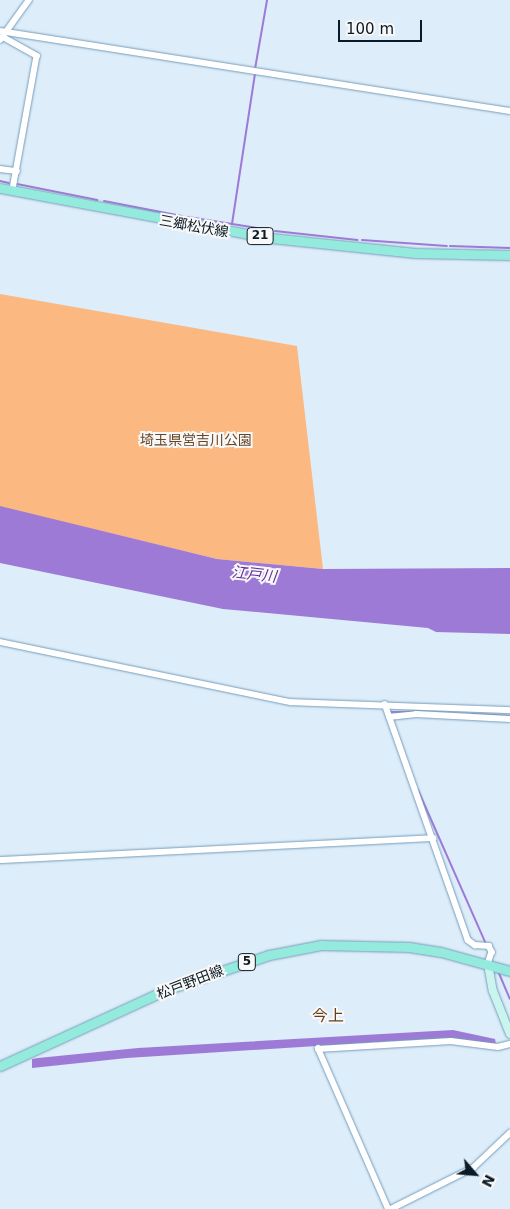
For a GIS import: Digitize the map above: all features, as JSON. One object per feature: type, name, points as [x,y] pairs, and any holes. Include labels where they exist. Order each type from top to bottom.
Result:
[{"type":"main road","name":"三郷松伏線","points":[[0,188],[272,238],[416,253],[510,255]]},
{"type":"main road","name":"松戸野田線","points":[[0,1066],[166,990],[269,955],[321,945],[378,944],[441,952],[488,964],[510,972]]},
{"type":"street","points":[[13,190],[37,56],[1,39],[8,32],[29,0]]},
{"type":"street","points":[[0,31],[510,111]]},
{"type":"street","points":[[0,169],[17,171]]},
{"type":"street","points":[[0,642],[291,702],[510,710]]},
{"type":"street","points":[[385,704],[468,940],[475,944],[489,946],[492,952],[488,964],[493,991],[510,1034]]},
{"type":"street","points":[[389,717],[409,714],[510,719]]},
{"type":"street","points":[[0,860],[433,838]]},
{"type":"street","points":[[510,1044],[498,1047],[450,1041],[318,1049],[390,1209],[473,1168],[510,1133]]},
{"type":"green space","name":"埼玉県営吉川公園","points":[[0,294],[297,346],[323,569],[217,559],[0,507]]},
{"type":"water","name":"江戸川","points":[[0,506],[217,559],[323,569],[510,568],[510,634],[436,632],[428,628],[223,609],[0,563]]},
{"type":"water","points":[[453,1030],[495,1039],[496,1044],[451,1038],[127,1058],[32,1068],[32,1059],[138,1048]]},
{"type":"waterway","points":[[255,69],[267,0]]},
{"type":"waterway","points":[[232,224],[255,74]]},
{"type":"waterway","points":[[0,181],[9,183]]},
{"type":"waterway","points":[[17,184],[97,200]]},
{"type":"waterway","points":[[104,201],[182,216]]},
{"type":"waterway","points":[[188,217],[270,230]]},
{"type":"waterway","points":[[275,231],[358,240]]},
{"type":"waterway","points":[[362,240],[447,246]]},
{"type":"waterway","points":[[450,246],[510,248]]},
{"type":"waterway","points":[[390,712],[413,712]]},
{"type":"waterway","points":[[472,714],[510,716]]},
{"type":"waterway","points":[[418,790],[486,944]]},
{"type":"waterway","points":[[498,971],[510,999]]},
{"type":"district","name":"今上","points":[[328,1016]]}]
